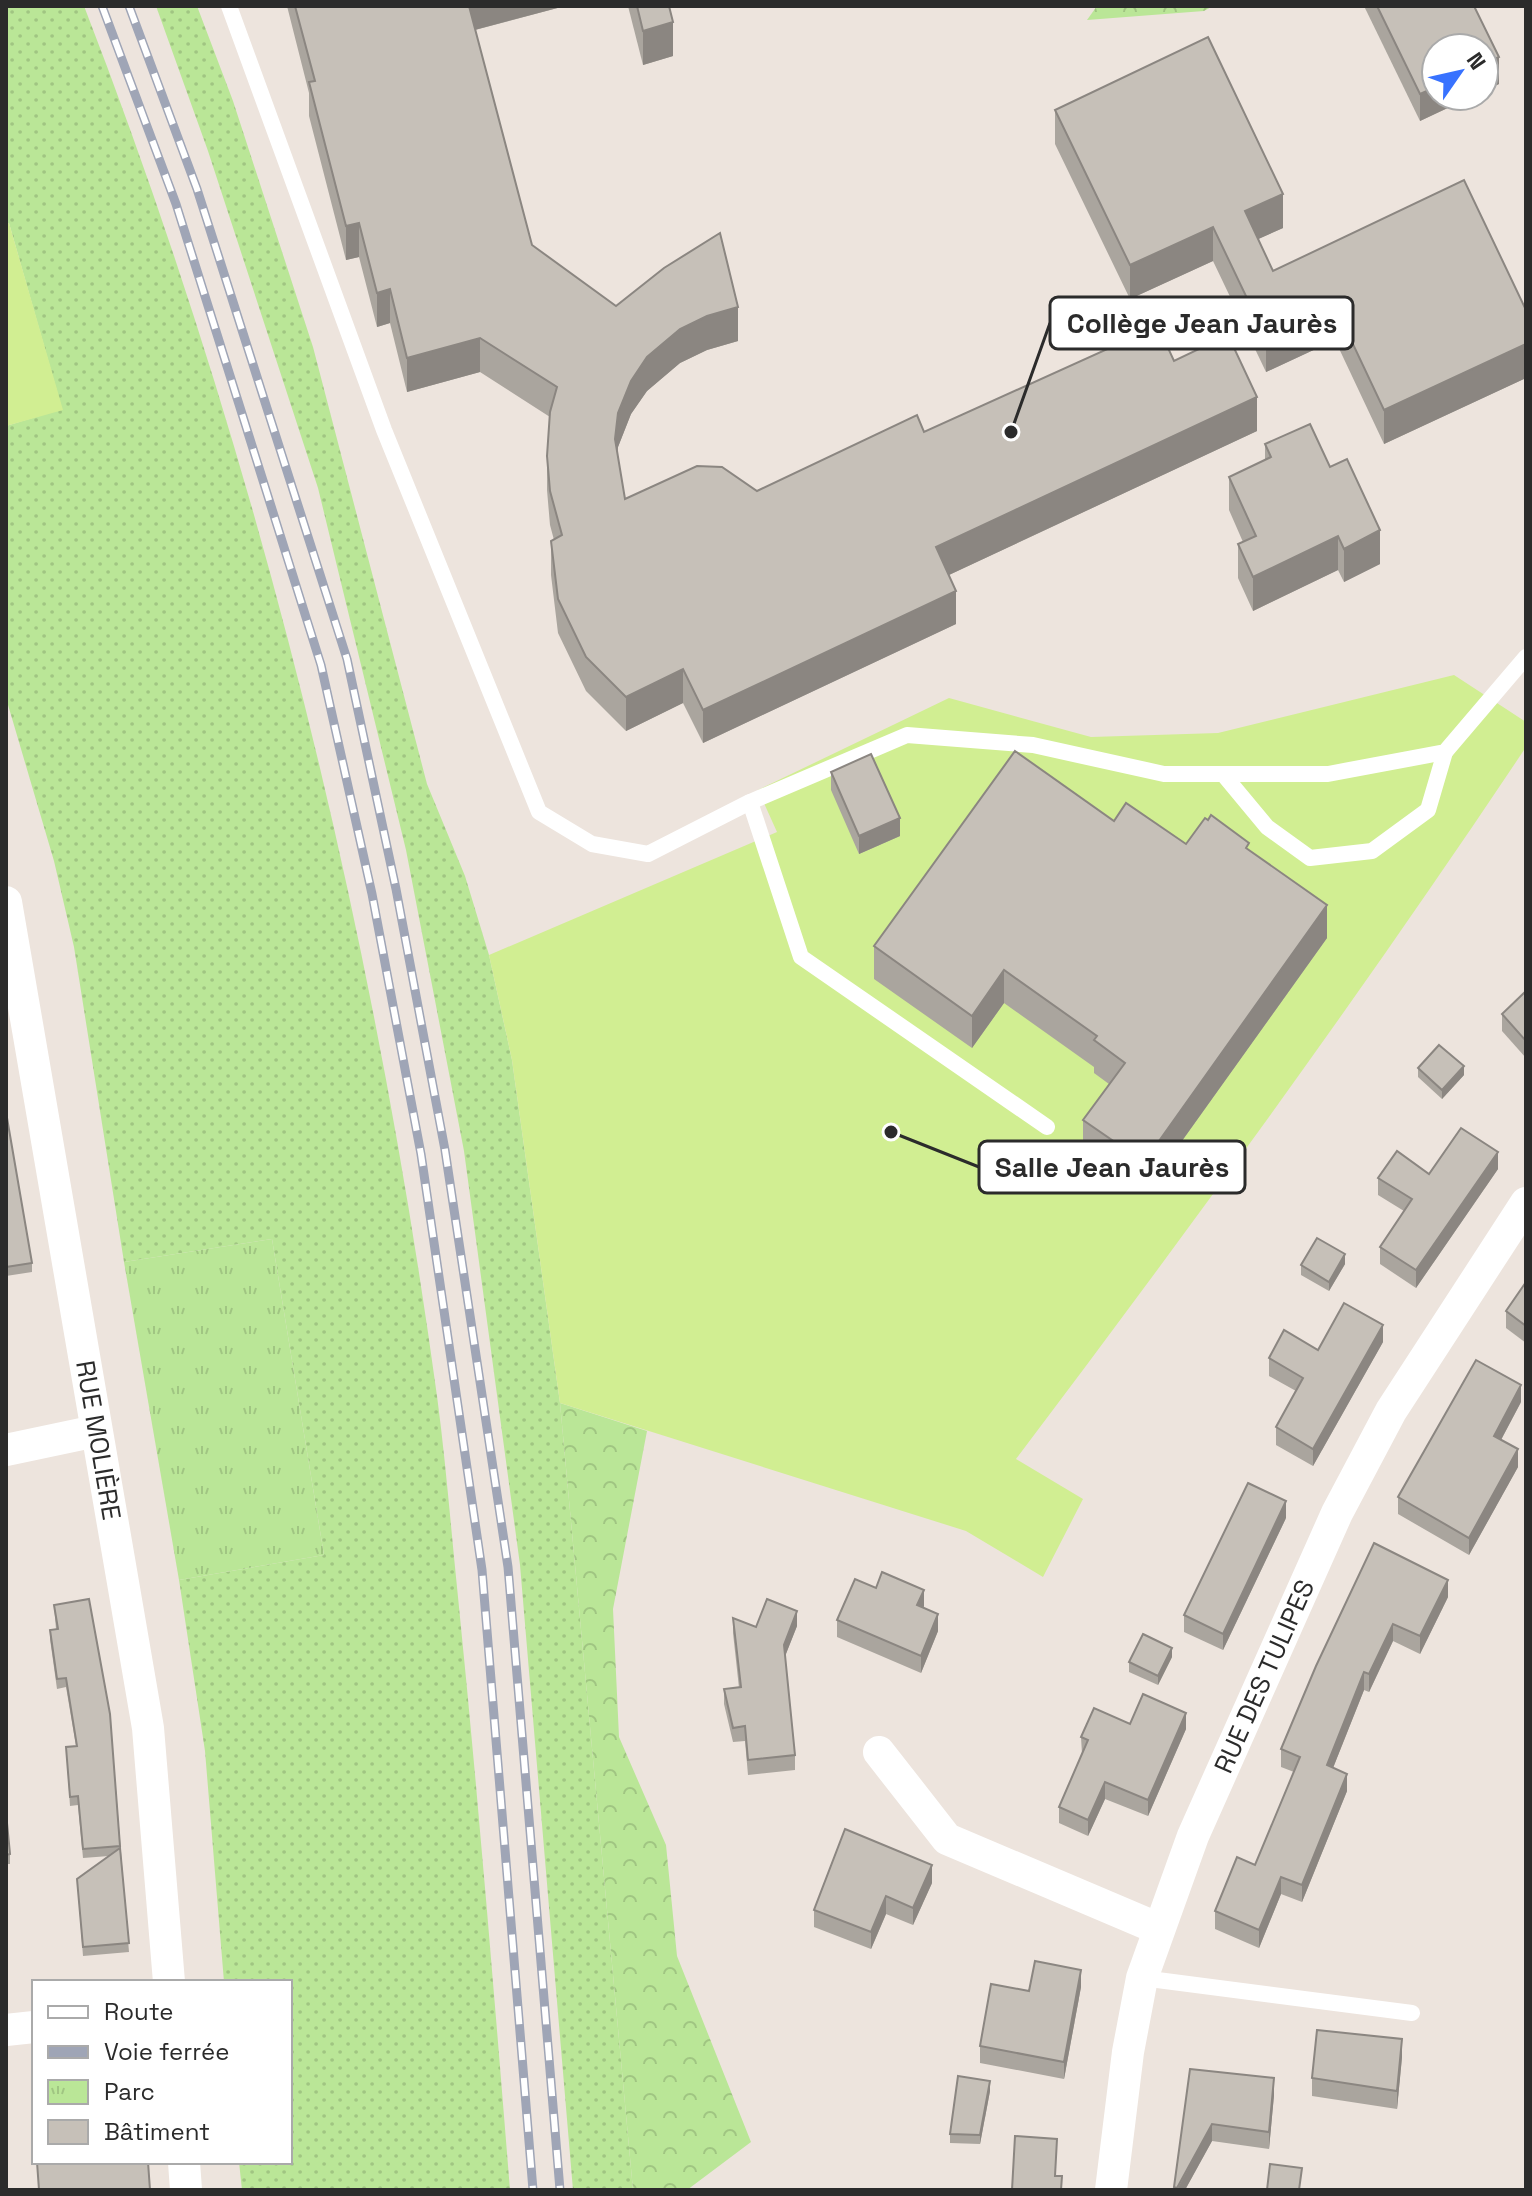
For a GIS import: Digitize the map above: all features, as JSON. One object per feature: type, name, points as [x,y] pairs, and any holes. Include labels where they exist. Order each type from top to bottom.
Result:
[{"type":"street","name":"RUE MOLIÈRE","points":[[6,902],[148,1728],[169,1980]]},
{"type":"street","name":"RUE DES TULIPES","points":[[1111,2190],[1128,2052],[1142,1978],[1157,1928],[1261,1678],[1337,1513],[1391,1411],[1526,1203]]},
{"type":"street","points":[[6,1450],[96,1431]]},
{"type":"street","points":[[879,1752],[947,1839],[1157,1928]]},
{"type":"street","points":[[6,2030],[32,2027]]},
{"type":"street","points":[[184,2164],[186,2190]]},
{"type":"lane","points":[[229,6],[384,430],[539,812],[592,844],[648,854],[750,802],[907,735],[1033,745],[1164,774],[1328,774],[1445,752]]},
{"type":"lane","points":[[1223,774],[1267,827],[1310,858],[1372,851],[1428,810],[1445,752],[1491,703],[1526,657]]},
{"type":"lane","points":[[750,802],[801,957],[1047,1127]]},
{"type":"lane","points":[[1142,1978],[1412,2013]]},
{"type":"green space","points":[[6,6],[84,6],[146,175],[203,345],[255,517],[301,690],[379,1041],[410,1218],[440,1421],[472,1745],[510,2190],[242,2190],[239,2164],[292,2164],[292,1980],[224,1980],[205,1751],[179,1580],[324,1555],[272,1239],[124,1262],[74,947],[54,861],[6,698],[6,426],[62,409],[9,223],[6,224]]},
{"type":"green space","points":[[156,6],[197,6],[233,101],[313,347],[427,784],[465,876],[489,955],[512,1060],[560,1403],[633,2190],[573,2190],[520,1565],[464,1151],[406,850],[318,488],[208,151]]},
{"type":"green space","points":[[1097,6],[1213,6],[1204,11],[1087,20]]},
{"type":"green space","points":[[9,223],[63,410],[6,426],[6,224]]},
{"type":"green space","points":[[1454,675],[1526,722],[1526,747],[1276,1107],[1016,1459],[1083,1499],[1043,1577],[966,1531],[560,1403],[512,1060],[489,955],[777,832],[758,790],[949,698],[1091,737],[1218,733]]},
{"type":"green space","points":[[272,1239],[324,1555],[179,1580],[124,1262]]},
{"type":"green space","points":[[560,1403],[647,1431],[613,1609],[619,1737],[666,1845],[677,1956],[751,2142],[687,2190],[633,2190]]},
{"type":"building","points":[[295,6],[469,6],[532,245],[616,306],[664,268],[720,233],[738,307],[707,316],[680,329],[647,357],[631,381],[618,413],[615,439],[625,499],[697,466],[722,467],[757,491],[917,415],[924,432],[1158,326],[1174,361],[1228,335],[1257,397],[936,547],[956,591],[703,710],[683,669],[626,697],[586,657],[558,599],[551,541],[562,535],[550,491],[547,456],[550,412],[557,387],[480,338],[407,358],[390,289],[377,293],[359,223],[346,226],[309,82],[315,81]]},
{"type":"building","points":[[637,6],[669,6],[673,22],[643,31]]},
{"type":"building","points":[[1377,6],[1474,6],[1487,32],[1420,32],[1420,94]]},
{"type":"building","points":[[1208,37],[1283,194],[1245,211],[1273,271],[1464,180],[1526,310],[1526,344],[1384,410],[1335,306],[1266,338],[1213,227],[1130,265],[1055,110]]},
{"type":"building","points":[[1310,424],[1330,467],[1347,459],[1380,530],[1344,549],[1338,536],[1253,577],[1238,544],[1256,536],[1229,477],[1271,457],[1265,444]]},
{"type":"building","points":[[1015,751],[1114,821],[1126,803],[1186,844],[1205,818],[1208,820],[1211,815],[1249,843],[1246,848],[1327,905],[1144,1162],[1083,1120],[1125,1063],[1094,1040],[1097,1036],[1004,970],[972,1016],[874,946]]},
{"type":"building","points":[[871,754],[900,818],[859,836],[831,772]]},
{"type":"building","points":[[1526,993],[1526,1041],[1502,1014]]},
{"type":"building","points":[[1439,1045],[1464,1066],[1442,1090],[1418,1068]]},
{"type":"building","points":[[6,1112],[32,1263],[6,1267]]},
{"type":"building","points":[[1461,1128],[1498,1152],[1416,1270],[1380,1247],[1412,1199],[1378,1178],[1397,1151],[1429,1174]]},
{"type":"building","points":[[1317,1238],[1345,1254],[1329,1282],[1301,1265]]},
{"type":"building","points":[[1526,1282],[1526,1326],[1506,1311]]},
{"type":"building","points":[[1344,1303],[1383,1325],[1313,1449],[1276,1427],[1303,1378],[1269,1358],[1284,1330],[1318,1350]]},
{"type":"building","points":[[1476,1360],[1521,1385],[1494,1436],[1518,1449],[1469,1538],[1398,1497]]},
{"type":"building","points":[[1248,1483],[1286,1501],[1223,1634],[1184,1615]]},
{"type":"building","points":[[1374,1543],[1448,1580],[1420,1636],[1393,1624],[1369,1674],[1364,1672],[1327,1765],[1347,1774],[1302,1885],[1281,1877],[1259,1930],[1215,1911],[1237,1857],[1255,1865],[1300,1757],[1281,1749]]},
{"type":"building","points":[[882,1572],[924,1590],[917,1605],[938,1614],[921,1656],[837,1620],[855,1579],[876,1588]]},
{"type":"building","points":[[89,1599],[110,1714],[120,1846],[83,1849],[78,1796],[70,1797],[66,1747],[77,1746],[66,1678],[57,1679],[50,1630],[58,1629],[54,1605]]},
{"type":"building","points":[[767,1599],[797,1611],[784,1645],[795,1755],[748,1760],[745,1726],[733,1728],[724,1689],[741,1687],[733,1618],[756,1627]]},
{"type":"building","points":[[1143,1634],[1172,1648],[1158,1676],[1129,1662]]},
{"type":"building","points":[[1143,1694],[1186,1713],[1148,1800],[1105,1782],[1088,1820],[1059,1807],[1088,1740],[1081,1737],[1094,1708],[1130,1724]]},
{"type":"building","points":[[6,1823],[10,1854],[6,1855]]},
{"type":"building","points":[[845,1829],[932,1865],[913,1908],[886,1896],[871,1932],[814,1910]]},
{"type":"building","points":[[120,1848],[129,1943],[83,1947],[77,1879]]},
{"type":"building","points":[[1035,1961],[1081,1970],[1064,2062],[980,2046],[991,1984],[1029,1991]]},
{"type":"building","points":[[1317,2030],[1402,2039],[1397,2091],[1312,2078]]},
{"type":"building","points":[[1190,2069],[1274,2078],[1269,2132],[1212,2124],[1177,2188],[1174,2187]]},
{"type":"building","points":[[958,2076],[990,2081],[980,2135],[950,2134]]},
{"type":"building","points":[[1015,2136],[1057,2139],[1055,2176],[1062,2176],[1061,2190],[1012,2190]]},
{"type":"building","points":[[37,2164],[148,2164],[150,2190],[39,2190]]},
{"type":"building","points":[[1270,2164],[1302,2168],[1299,2190],[1267,2190]]},
{"type":"railway","points":[[102,6],[176,204],[321,665],[372,894],[421,1154],[482,1570],[533,2190]]},
{"type":"railway","points":[[129,6],[197,189],[347,659],[396,889],[445,1150],[508,1567],[560,2190]]},
{"type":"place","name":"Collège Jean Jaurès","points":[[1011,432]]},
{"type":"place","name":"Salle Jean Jaurès","points":[[891,1132]]}]
